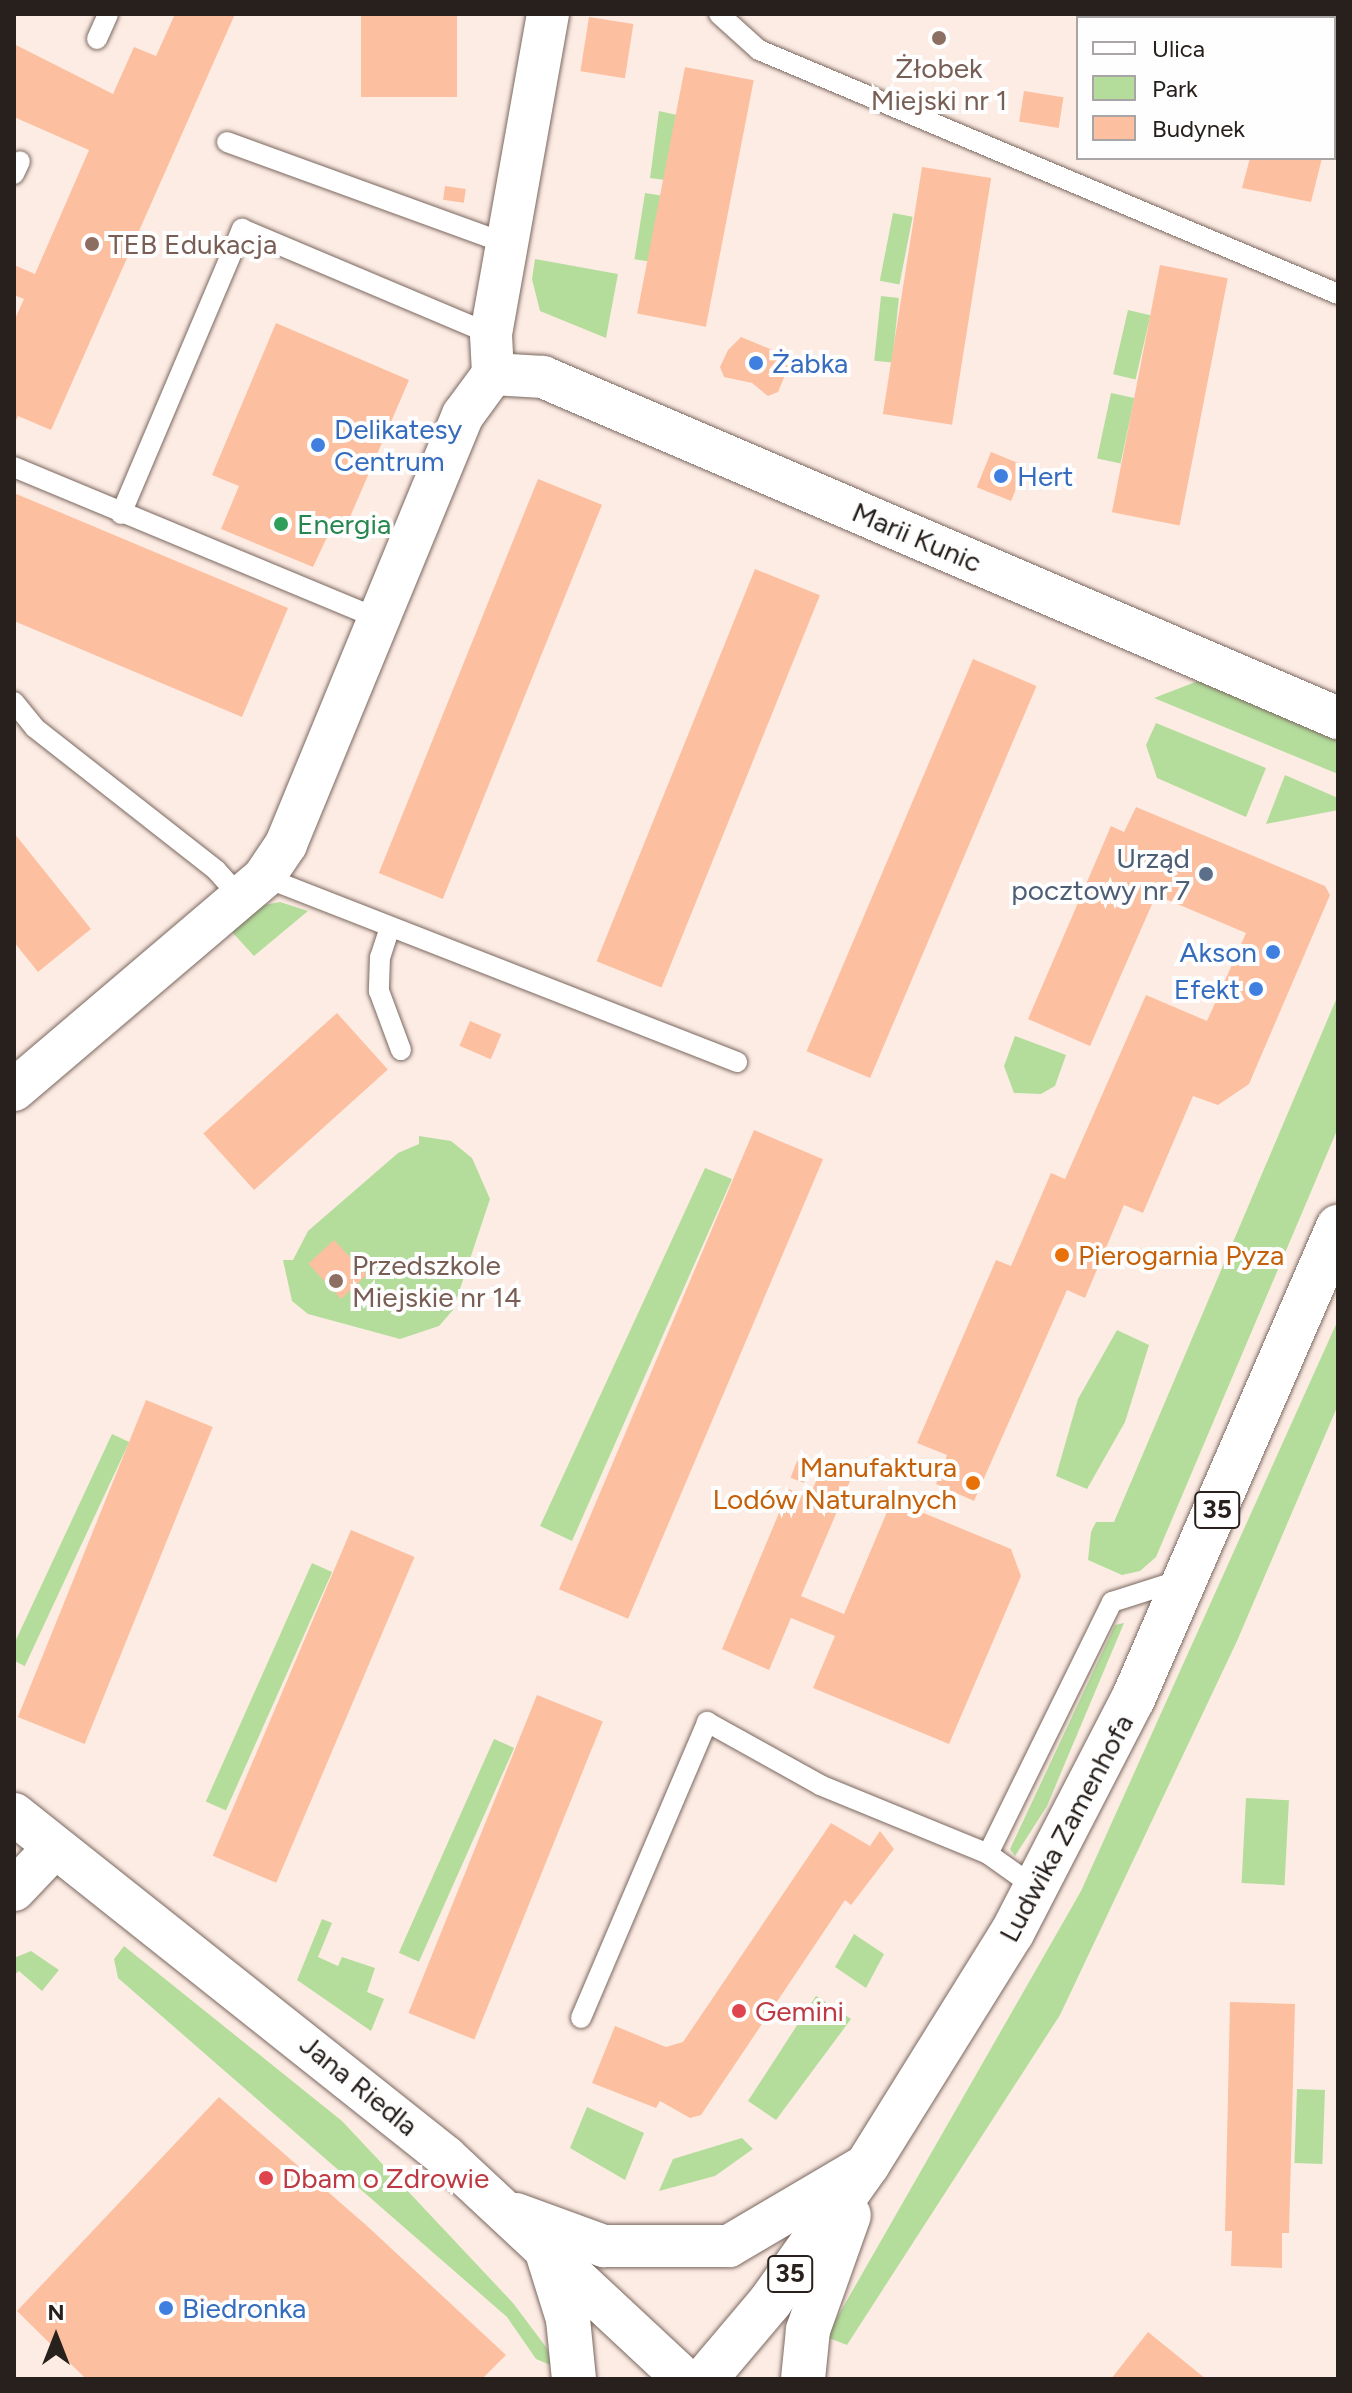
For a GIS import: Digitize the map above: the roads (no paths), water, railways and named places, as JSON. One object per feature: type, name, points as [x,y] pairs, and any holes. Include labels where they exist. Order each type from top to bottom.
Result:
[{"type":"main road","name":"Ludwika Zamenhofa","points":[[705,2379],[770,2302],[868,2164],[952,2036],[1036,1888],[1188,1577],[1338,1227]]},
{"type":"main road","points":[[803,2379],[808,2330],[868,2164]]},
{"type":"main road","points":[[548,2255],[568,2319],[574,2379]]},
{"type":"street","points":[[14,1090],[253,888],[286,844],[463,415],[492,354],[548,14]]},
{"type":"street","name":"Marii Kunic","points":[[492,354],[1338,718]]},
{"type":"street","name":"Jana Riedla","points":[[14,1814],[345,2072],[511,2212],[548,2255],[684,2379]]},
{"type":"street","points":[[14,1890],[54,1848]]},
{"type":"street","points":[[511,2212],[604,2246],[695,2251],[729,2246],[868,2164]]},
{"type":"lane","points":[[97,39],[108,14]]},
{"type":"lane","points":[[719,14],[759,50],[1338,294]]},
{"type":"lane","points":[[227,142],[508,244]]},
{"type":"lane","points":[[121,514],[242,229],[492,354]]},
{"type":"lane","points":[[14,467],[379,619]]},
{"type":"lane","points":[[14,702],[35,728],[216,870],[253,888],[390,927],[737,1062]]},
{"type":"lane","points":[[390,927],[379,991],[401,1050]]},
{"type":"lane","points":[[988,1854],[1112,1602],[1188,1577]]},
{"type":"lane","points":[[581,2018],[707,1722],[820,1785],[988,1854],[1036,1888]]},
{"type":"place","name":"Żłobek Miejski nr 1","points":[[939,38]]},
{"type":"place","name":"TEB Edukacja","points":[[92,244]]},
{"type":"place","name":"Żabka","points":[[756,363]]},
{"type":"place","name":"Delikatesy Centrum","points":[[318,445]]},
{"type":"place","name":"Hert","points":[[1001,476]]},
{"type":"place","name":"Energia","points":[[281,524]]},
{"type":"place","name":"Urząd pocztowy nr 7","points":[[1206,874]]},
{"type":"place","name":"Akson","points":[[1273,952]]},
{"type":"place","name":"Efekt","points":[[1256,989]]},
{"type":"place","name":"Pierogarnia Pyza","points":[[1062,1255]]},
{"type":"place","name":"Przedszkole Miejskie nr 14","points":[[336,1281]]},
{"type":"place","name":"Manufaktura Lodów Naturalnych","points":[[973,1483]]},
{"type":"place","name":"Gemini","points":[[739,2011]]},
{"type":"place","name":"Dbam o Zdrowie","points":[[266,2178]]},
{"type":"place","name":"Biedronka","points":[[166,2308]]}]
